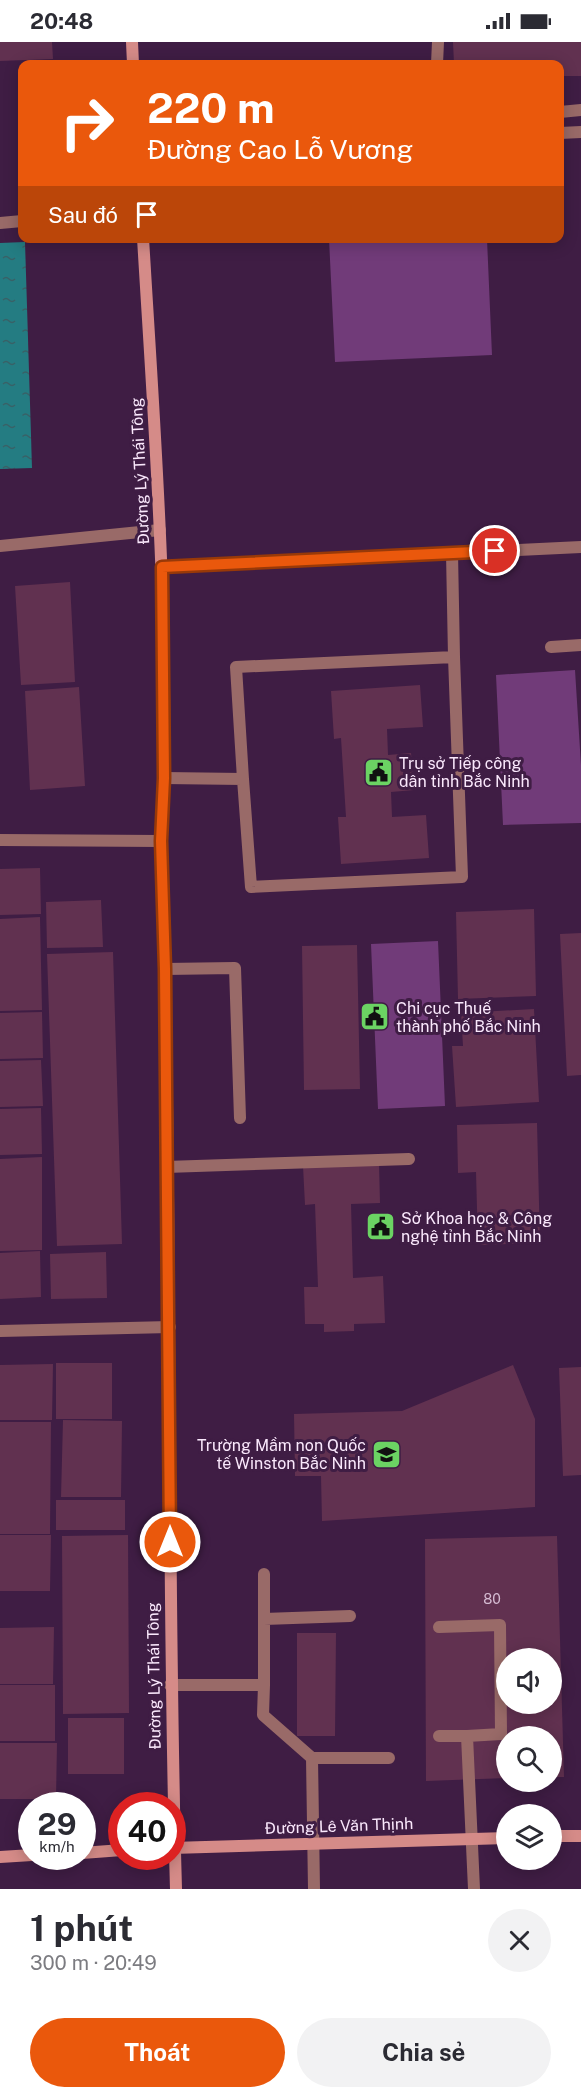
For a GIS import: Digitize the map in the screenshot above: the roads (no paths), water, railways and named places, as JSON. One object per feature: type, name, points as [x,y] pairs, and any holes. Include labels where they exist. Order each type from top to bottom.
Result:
[{"type":"street","points":[[132,42],[133,60]]},
{"type":"street","points":[[437,60],[438,42]]},
{"type":"street","points":[[564,112],[581,110]]},
{"type":"street","points":[[564,133],[581,132]]},
{"type":"street","points":[[0,223],[18,221]]},
{"type":"street","name":"Đường Lý Thái Tông","points":[[143,243],[162,567],[164,778],[161,841],[170,1327],[170,1686],[173,1792]]},
{"type":"street","points":[[0,546],[160,530]]},
{"type":"street","points":[[162,567],[581,547]]},
{"type":"street","points":[[452,553],[462,877],[251,887],[236,667],[454,657]]},
{"type":"street","points":[[552,647],[581,645]]},
{"type":"street","points":[[164,778],[243,779]]},
{"type":"street","points":[[0,840],[161,841]]},
{"type":"street","points":[[165,969],[235,968],[240,1118]]},
{"type":"street","points":[[166,1167],[409,1159]]},
{"type":"street","points":[[0,1331],[170,1327]]},
{"type":"street","points":[[264,1574],[263,1715],[312,1758],[389,1758]]},
{"type":"street","points":[[264,1619],[350,1616]]},
{"type":"street","points":[[439,1627],[500,1625],[501,1734],[439,1736]]},
{"type":"street","points":[[170,1686],[264,1685]]},
{"type":"street","points":[[467,1736],[474,1889]]},
{"type":"street","points":[[312,1758],[314,1889]]},
{"type":"street","points":[[562,1836],[581,1836]]},
{"type":"street","name":"Đường Lê Văn Thịnh","points":[[186,1847],[496,1838]]},
{"type":"street","points":[[0,1857],[18,1856]]},
{"type":"street","name":"Đường Lý Thái Tông","points":[[175,1870],[176,1889]]},
{"type":"water","points":[[0,243],[25,243],[32,468],[0,469]]},
{"type":"place","name":"Trụ sở Tiếp công dân tỉnh Bắc Ninh","points":[[378,772]]},
{"type":"place","name":"Chi cục Thuế thành phố Bắc Ninh","points":[[375,1017]]},
{"type":"place","name":"Sở Khoa học & Công nghệ tỉnh Bắc Ninh","points":[[380,1227]]},
{"type":"place","name":"Trường Mầm non Quốc tế Winston Bắc Ninh","points":[[387,1454]]}]
